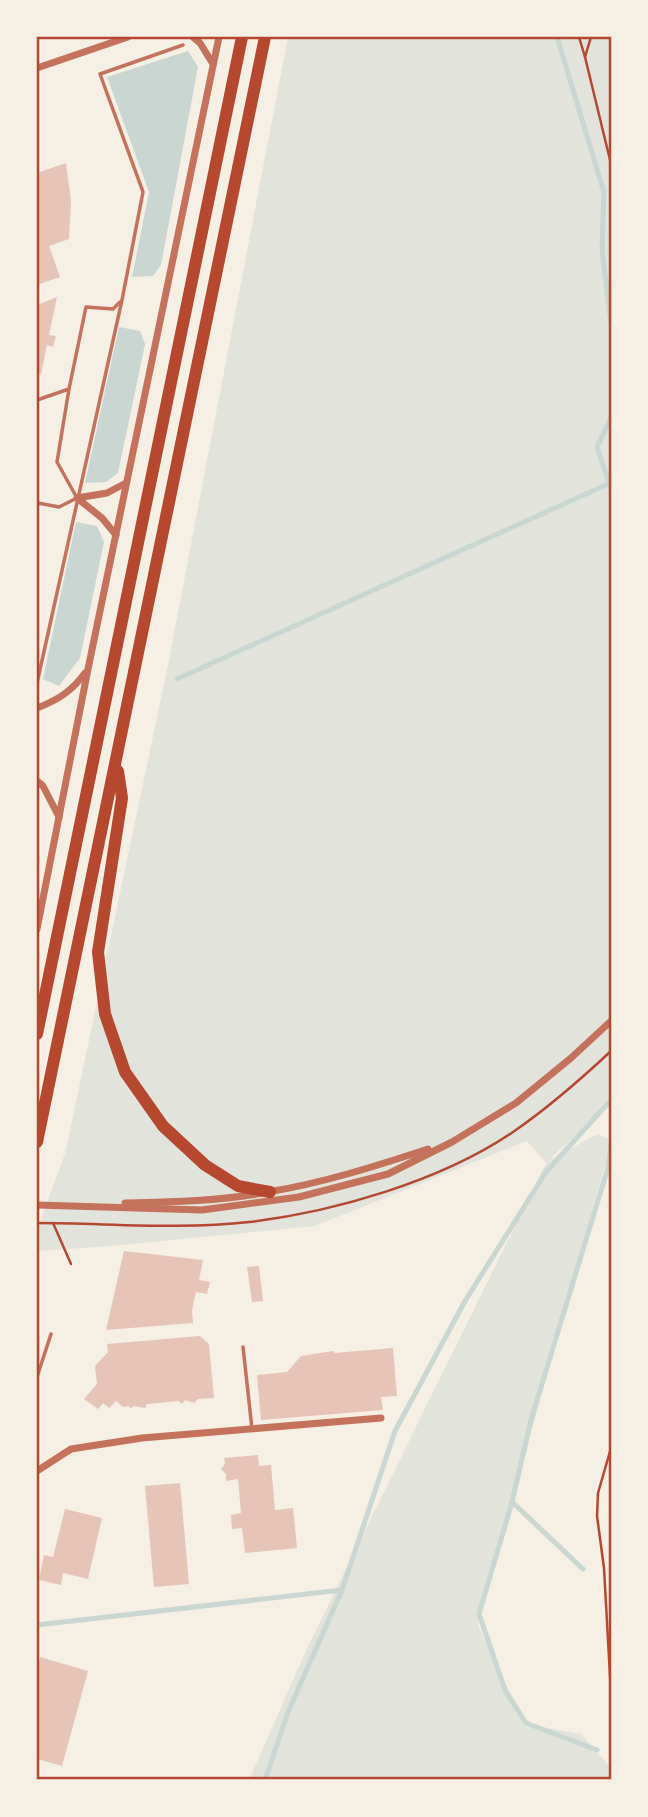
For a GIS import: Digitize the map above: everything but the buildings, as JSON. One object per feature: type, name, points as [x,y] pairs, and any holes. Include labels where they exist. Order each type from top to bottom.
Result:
[{"type":"highway","points":[[37,1034],[242,37]]},
{"type":"highway","points":[[37,1142],[265,37]]},
{"type":"highway","points":[[117,760],[122,798],[99,952],[105,1014],[125,1072],[163,1126],[205,1165],[238,1186],[270,1192]]},
{"type":"street","points":[[37,68],[128,37]]},
{"type":"street","points":[[194,37],[213,64]]},
{"type":"street","points":[[37,929],[39,906],[219,37]]},
{"type":"street","points":[[77,498],[107,493],[126,483]]},
{"type":"street","points":[[77,498],[102,518],[116,535]]},
{"type":"street","points":[[37,708],[74,689],[88,669]]},
{"type":"street","points":[[37,781],[43,786],[59,817]]},
{"type":"street","points":[[51,1205],[202,1210],[299,1198],[388,1174],[452,1142],[516,1103],[611,1021]]},
{"type":"street","points":[[37,1205],[200,1201],[270,1192],[371,1168],[452,1142]]},
{"type":"street","points":[[37,1471],[71,1449],[142,1438],[381,1418]]},
{"type":"lane","points":[[37,684],[122,300],[143,192],[100,74],[183,45]]},
{"type":"lane","points":[[77,498],[57,462],[86,307],[113,309],[122,300]]},
{"type":"lane","points":[[37,400],[69,389]]},
{"type":"lane","points":[[37,508],[38,503],[59,506],[77,498]]},
{"type":"lane","points":[[37,1377],[51,1334]]},
{"type":"lane","points":[[243,1348],[253,1429]]},
{"type":"path","points":[[579,37],[611,164]]},
{"type":"path","points":[[585,57],[592,37]]},
{"type":"path","points":[[37,1223],[48,1223]]},
{"type":"path","points":[[53,1223],[71,1264]]},
{"type":"path","points":[[611,1448],[597,1493],[611,1694]]},
{"type":"path","points":[[604,1568],[611,1568]]},
{"type":"shaded area","points":[[288,37],[611,37],[611,1102],[549,1160],[598,1134],[611,1140],[611,1143],[478,1625],[524,1724],[581,1734],[611,1768],[611,1780],[249,1780],[308,1646],[546,1163],[527,1141],[315,1226],[37,1251],[37,1229],[65,1154],[167,670]]},
{"type":"shaded area","points":[[188,51],[198,67],[161,265],[153,276],[132,277],[149,192],[107,77]]},
{"type":"shaded area","points":[[119,327],[140,331],[145,344],[118,473],[106,482],[85,483]]},
{"type":"shaded area","points":[[76,522],[97,526],[104,542],[80,658],[59,686],[43,679]]},
{"type":"waterway","points":[[557,37],[604,192],[602,249],[611,325]]},
{"type":"waterway","points":[[611,418],[597,447],[611,489]]},
{"type":"waterway","points":[[177,679],[608,484]]},
{"type":"waterway","points":[[37,1625],[342,1590],[395,1431],[465,1301],[546,1172],[611,1100]]},
{"type":"waterway","points":[[583,1569],[512,1502],[531,1420],[607,1171],[611,1146]]},
{"type":"waterway","points":[[512,1502],[479,1614],[505,1690],[526,1723],[597,1750]]},
{"type":"waterway","points":[[265,1780],[288,1712],[342,1590]]}]
